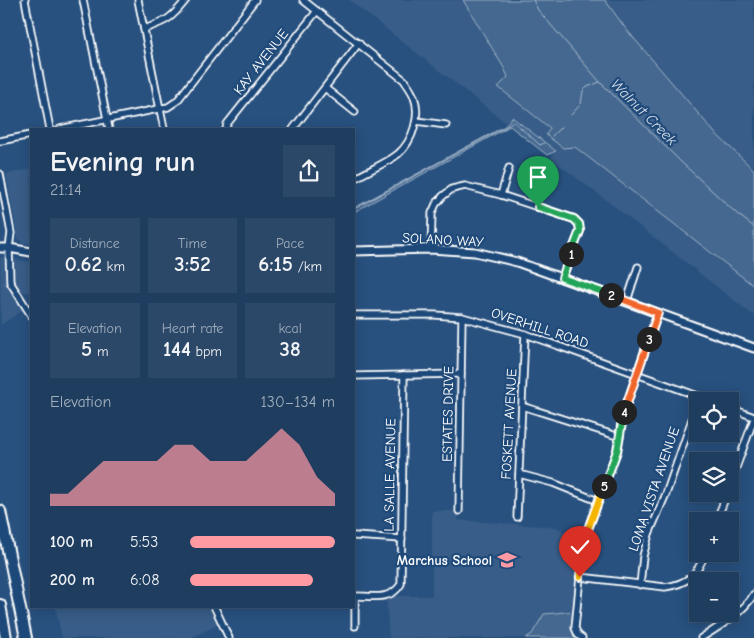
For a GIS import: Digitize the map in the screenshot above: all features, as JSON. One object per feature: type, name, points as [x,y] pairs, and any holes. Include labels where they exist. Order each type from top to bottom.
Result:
[{"type":"highway","points":[[0,511],[26,638]]},
{"type":"highway","points":[[0,605],[6,638]]},
{"type":"street","points":[[25,0],[50,128]]},
{"type":"street","points":[[83,0],[109,128]]},
{"type":"street","points":[[138,0],[164,128]]},
{"type":"street","points":[[144,29],[173,17],[186,0]]},
{"type":"street","points":[[65,128],[160,110],[177,101],[255,0]]},
{"type":"street","points":[[303,0],[404,80],[414,96],[416,121],[408,142],[398,154],[355,178]]},
{"type":"street","name":"KAY AVENUE","points":[[226,128],[227,124],[317,10]]},
{"type":"street","points":[[294,128],[358,43]]},
{"type":"street","points":[[325,88],[355,112]]},
{"type":"street","points":[[416,121],[446,124]]},
{"type":"street","points":[[0,142],[30,135]]},
{"type":"street","points":[[501,195],[509,168]]},
{"type":"street","points":[[0,174],[11,234],[9,248],[10,282],[30,313]]},
{"type":"street","points":[[431,249],[432,213],[436,204],[452,190],[465,186],[501,195],[574,219],[579,224],[580,231],[562,278]]},
{"type":"street","points":[[0,241],[9,248]]},
{"type":"street","points":[[0,248],[30,252]]},
{"type":"street","name":"SOLANO WAY","points":[[355,251],[431,249],[476,252],[517,262],[754,348]]},
{"type":"street","points":[[628,301],[638,267]]},
{"type":"street","points":[[580,637],[575,628],[580,577],[588,529],[617,451],[622,417],[658,313]]},
{"type":"street","name":"OVERHILL ROAD","points":[[355,315],[462,317],[525,334],[637,374],[689,396]]},
{"type":"street","name":"ESTATES DRIVE","points":[[459,512],[462,317]]},
{"type":"street","name":"FOSKETT AVENUE","points":[[517,516],[525,334]]},
{"type":"street","points":[[355,376],[461,374]]},
{"type":"street","name":"LA SALLE AVENUE","points":[[355,596],[392,595],[401,584],[404,375]]},
{"type":"street","points":[[522,406],[620,437]]},
{"type":"street","points":[[739,412],[754,418],[739,459]]},
{"type":"street","name":"LOMA VISTA AVENUE","points":[[640,585],[643,556],[649,534],[666,494],[689,426]]},
{"type":"street","points":[[519,474],[553,483],[598,501]]},
{"type":"street","points":[[355,536],[402,539]]},
{"type":"street","points":[[580,577],[665,587],[677,585],[690,578],[701,562]]},
{"type":"street","points":[[701,638],[722,626],[754,594]]},
{"type":"street","points":[[355,596],[355,626]]},
{"type":"street","points":[[215,608],[229,638]]},
{"type":"shaded area","points":[[349,0],[463,0],[508,77],[498,87],[550,128],[563,148],[575,147],[754,286],[754,316],[550,158],[556,150],[513,117],[506,123]]},
{"type":"shaded area","points":[[463,0],[605,0],[626,29],[715,133],[754,170],[754,286],[575,147],[563,148],[546,135],[550,128],[498,87],[508,77]]},
{"type":"shaded area","points":[[605,0],[754,0],[754,170],[715,133],[626,29]]},
{"type":"shaded area","points":[[512,117],[556,151],[547,155],[510,126],[355,211],[355,207],[505,126]]},
{"type":"shaded area","points":[[30,169],[30,244],[23,243],[18,238],[6,174]]},
{"type":"shaded area","points":[[0,257],[30,262],[30,292],[16,292],[26,308],[1,325]]},
{"type":"shaded area","name":"Marchus School","points":[[432,511],[459,511],[458,520],[556,527],[585,544],[576,611],[544,614],[532,634],[526,638],[389,638],[386,596],[432,596]]},
{"type":"shaded area","points":[[55,608],[215,608],[222,623],[190,638],[62,638]]},
{"type":"shaded area","points":[[576,611],[575,628],[582,638],[526,638],[532,634],[544,614]]},
{"type":"waterway","name":"Walnut Creek","points":[[533,0],[538,10],[600,82],[680,161],[736,213],[754,227]]},
{"type":"waterway","points":[[571,115],[581,104],[583,91],[587,87],[600,82]]},
{"type":"waterway","points":[[355,208],[513,121],[540,145],[544,143]]},
{"type":"waterway","points":[[552,136],[561,127]]},
{"type":"place","name":"Marchus School","points":[[507,560]]},
{"type":"route","points":[[538,207],[574,219],[579,224],[580,231],[562,278],[658,313],[622,417],[617,451],[588,529],[580,577]]}]
